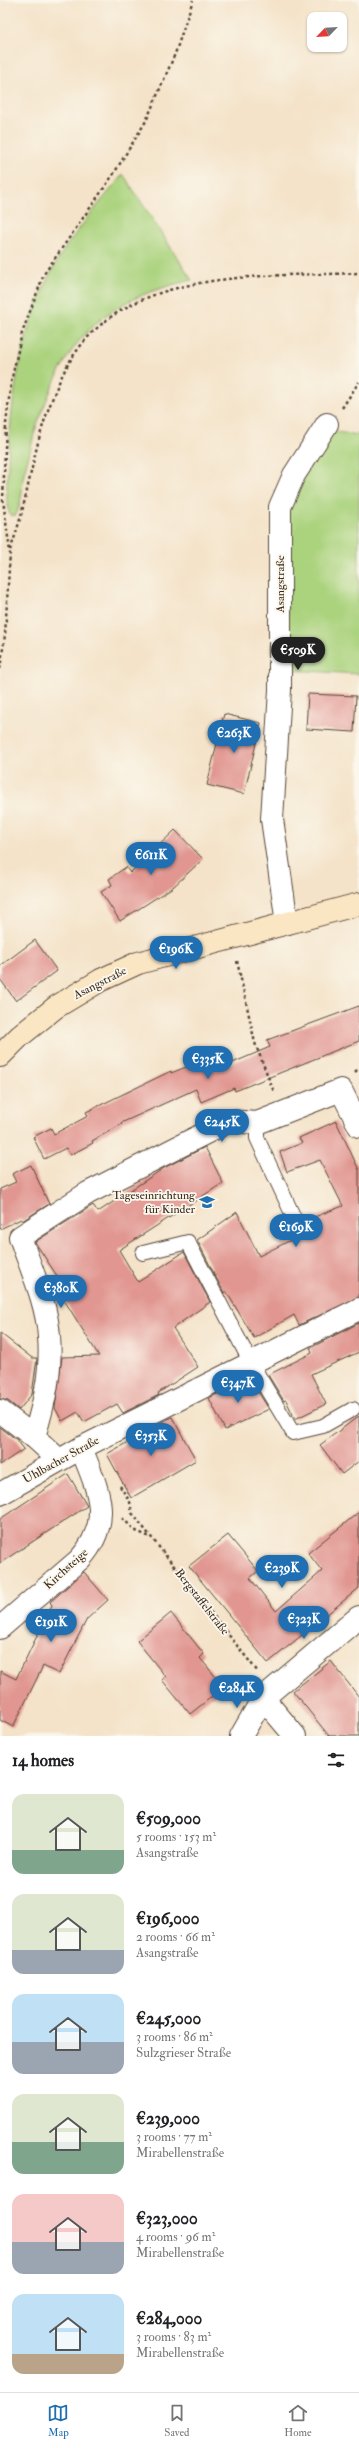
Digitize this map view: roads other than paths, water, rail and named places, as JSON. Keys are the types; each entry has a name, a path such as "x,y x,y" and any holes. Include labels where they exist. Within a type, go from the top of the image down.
{"street":[{"name":"Asangstraße","path":"287,923 272,819 280,690 280,507 297,470 327,424"},
{"name":"Asangstraße","path":"0,1056 36,1021 77,993 100,980 143,962 359,904"},
{"path":"34,1437 46,1395 49,1337 44,1305 20,1237 88,1193 228,1121 257,1123 341,1090 359,1126"},
{"name":"Uhlbacher Straße","path":"0,1494 81,1448 359,1309"},
{"path":"0,1411 34,1437 59,1460"},
{"name":"Kirchsteige","path":"0,1628 80,1559 90,1547 96,1535 101,1515 98,1488 81,1448"},
{"path":"241,1736 267,1694 359,1617"},
{"path":"267,1694 295,1736"}],"lane":[{"path":"257,1123 257,1138 296,1222"},
{"path":"143,1253 188,1242 251,1363 293,1433 323,1426 353,1409"}],"place":[{"name":"Tageseinrichtung für Kinder","path":"207,1202"}]}
